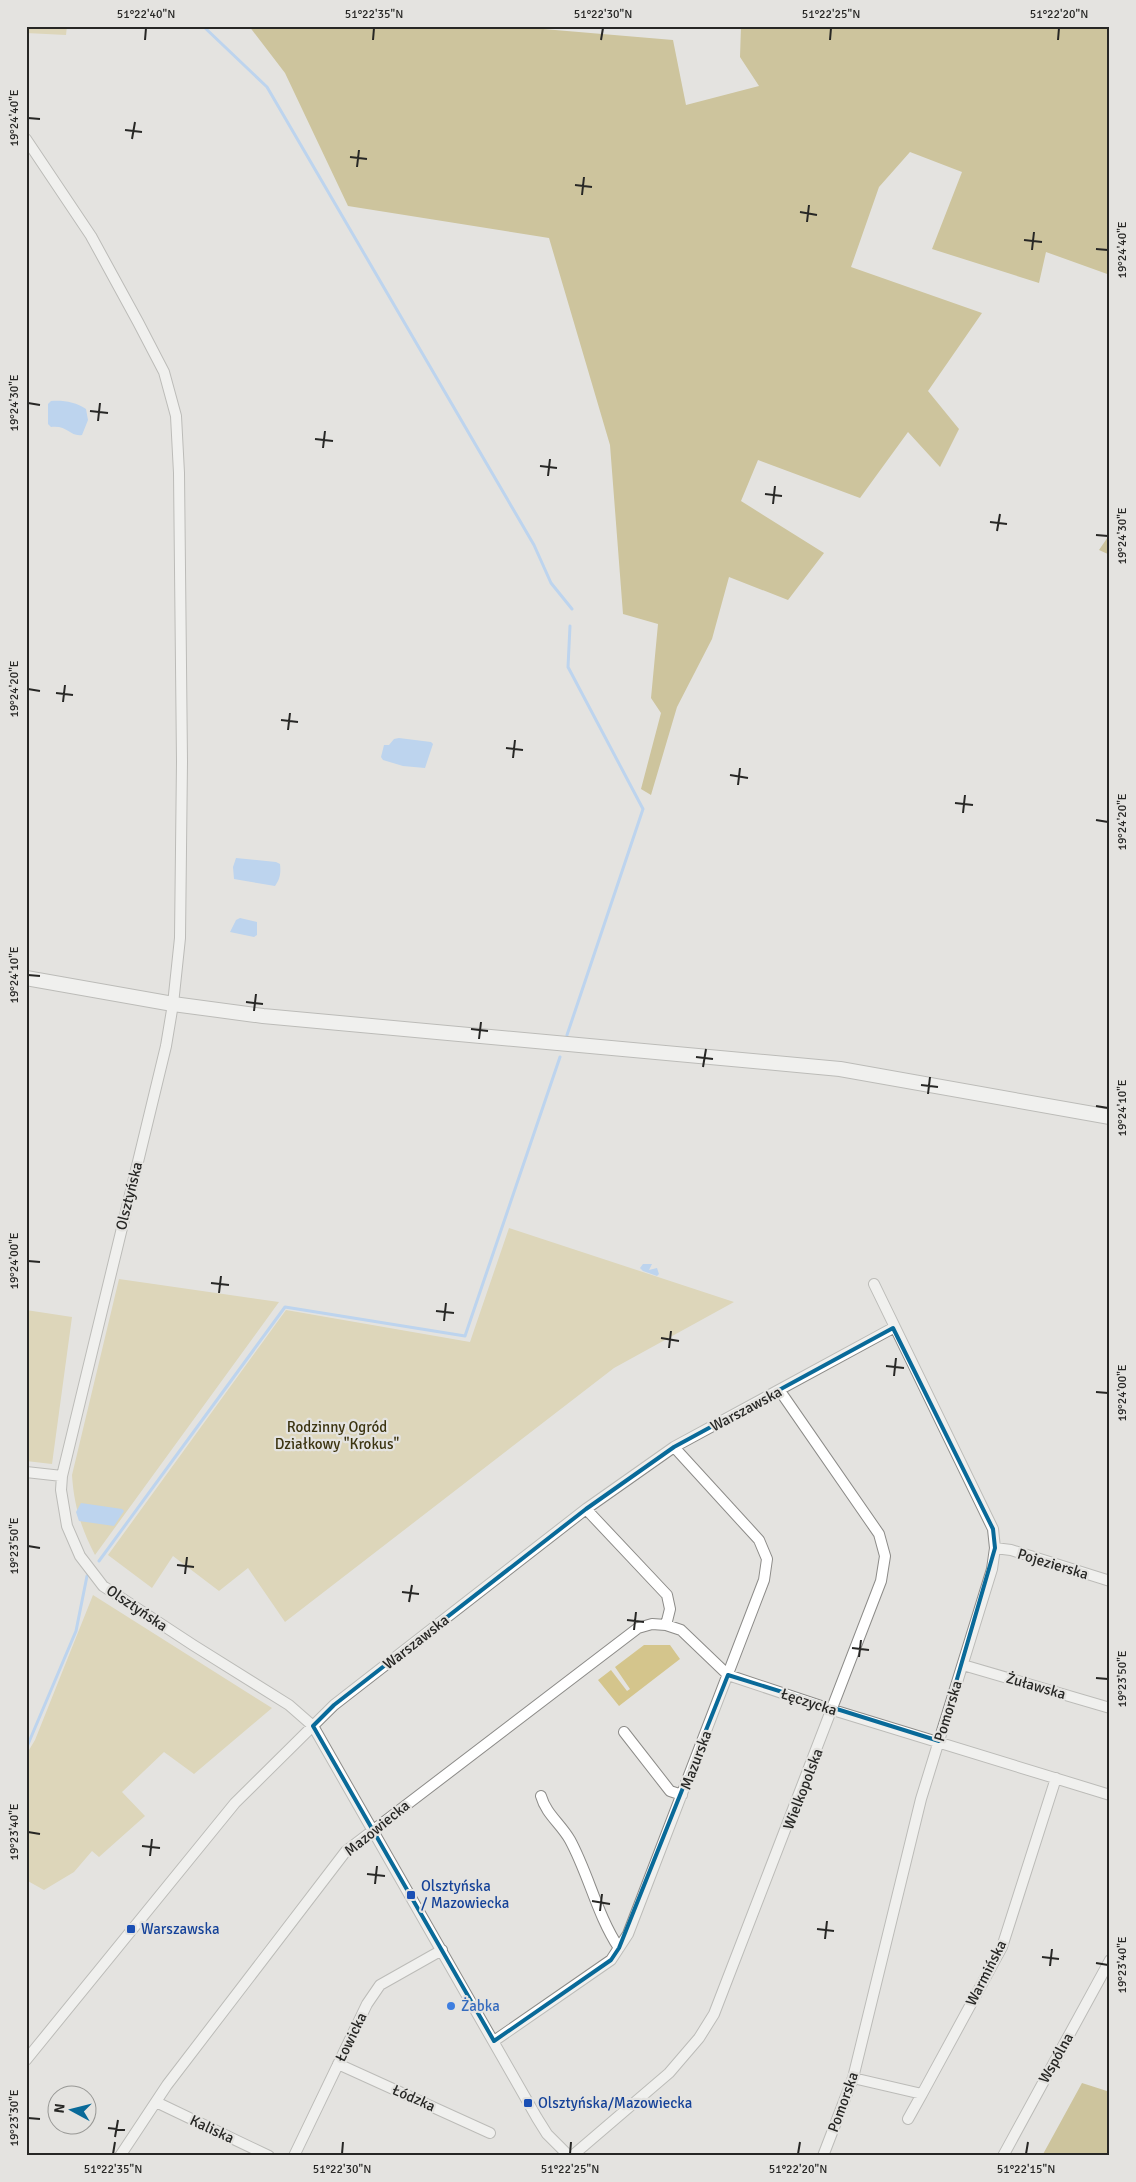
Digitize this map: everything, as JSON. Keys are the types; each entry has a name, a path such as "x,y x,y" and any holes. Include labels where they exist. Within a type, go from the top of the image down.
{"main road":[{"path":"26,978 173,1004 263,1016 840,1069 1110,1117"}],"street":[{"name":"Olsztyńska","path":"26,139 91,236 164,372 176,416 180,500 182,761 180,938 173,1004 166,1046 62,1476 61,1490 66,1526 80,1556 103,1586 193,1646 290,1705 313,1726 547,2134 570,2156"},
{"name":"Pomorska","path":"823,2156 853,2078 921,1799 992,1569 995,1548 993,1529 893,1328 874,1284"},
{"name":"Warszawska","path":"26,2060 235,1802 334,1705 586,1510 674,1447 893,1328"},
{"name":"Wielkopolska","path":"570,2156 669,2073 699,2038 714,2014 881,1582 885,1556 879,1534 780,1391"},
{"name":"Mazurska","path":"494,2040 610,1960 628,1934 764,1580 767,1559 759,1540 674,1447"},
{"path":"26,1472 62,1476"},
{"path":"586,1510 667,1595 670,1609 666,1625"},
{"name":"Pojezierska","path":"995,1548 1011,1550 1110,1582"},
{"name":"Mazowiecka","path":"120,2156 156,2102 346,1851 638,1628 652,1624 666,1625"},
{"name":"Łęczycka","path":"666,1625 681,1630 728,1675 833,1710 1110,1794"},
{"name":"Żuławska","path":"963,1665 1110,1708"},
{"path":"624,1732 670,1791 682,1795"},
{"name":"Warmińska","path":"908,2119 1002,1947 1056,1778"},
{"path":"541,1796 544,1807 570,1839 609,1934 619,1948"},
{"name":"Łowicka","path":"294,2156 367,2004 380,1985 442,1950"},
{"name":"Wspólna","path":"1003,2156 1110,1960"},
{"name":"Łódzka","path":"338,2064 490,2133"},
{"path":"853,2078 922,2094"},
{"name":"Kaliska","path":"156,2102 269,2156"}],"highlighted area":[{"path":"893,1328 993,1529 995,1548 939,1741 728,1675 619,1948 611,1960 494,2041 313,1726 334,1705 586,1509 674,1447"}],"green space":[{"path":"26,26 67,26 66,35 26,33"},
{"name":"Rodzinny Ogród Działkowy \"Krokus\"","path":"509,1228 734,1302 614,1368 285,1622 248,1568 219,1591 173,1556 152,1588 108,1555 286,1310 470,1342"},
{"path":"119,1279 279,1302 95,1555 79,1516 74,1497 72,1475"},
{"path":"26,1310 72,1317 52,1464 26,1461"},
{"path":"93,1595 272,1708 194,1774 164,1752 122,1792 145,1816 99,1857 92,1851 74,1872 44,1890 26,1880 26,1755 35,1740"},
{"path":"644,1645 670,1645 680,1659 619,1706 598,1680 611,1670 627,1691 630,1689 615,1667"}],"shaded area":[{"path":"249,26 507,26 673,40 686,105 759,86 740,57 741,26 1110,26 1110,275 1046,252 1039,283 932,249 962,172 910,152 879,187 851,267 982,313 928,391 959,429 940,467 908,432 860,498 758,460 741,501 824,553 788,600 729,577 712,639 677,707 651,795 641,789 661,713 651,698 658,624 623,614 610,445 549,238 348,206 285,73"},
{"path":"1110,534 1110,555 1099,550"},
{"path":"1082,2083 1110,2092 1110,2156 1042,2156"}],"water":[{"path":"51,401 69,402 86,409 88,420 82,435 74,434 61,428 51,427 48,424 48,404"},
{"path":"394,739 431,742 433,744 425,768 403,766 383,760 381,757 384,745 389,745"},
{"path":"236,858 280,864 280,876 275,886 234,879 233,867"},
{"path":"240,918 257,922 257,935 254,937 230,932 236,920"},
{"path":"643,1264 652,1264 649,1270 657,1268 659,1274 657,1276 643,1271 640,1268"},
{"path":"81,1503 122,1509 124,1511 114,1526 79,1521 76,1512"}],"waterway":[{"path":"203,26 267,87 534,545 551,583 572,609"},
{"path":"567,1035 643,809 568,667 570,626"},
{"path":"99,1561 285,1307 465,1336 560,1057"},
{"path":"26,1749 76,1631 87,1576"}],"place":[{"name":"Olsztyńska / Mazowiecka","path":"411,1895"},
{"name":"Warszawska","path":"131,1929"},
{"name":"Żabka","path":"451,2006"},
{"name":"Olsztyńska/Mazowiecka","path":"528,2103"}]}
